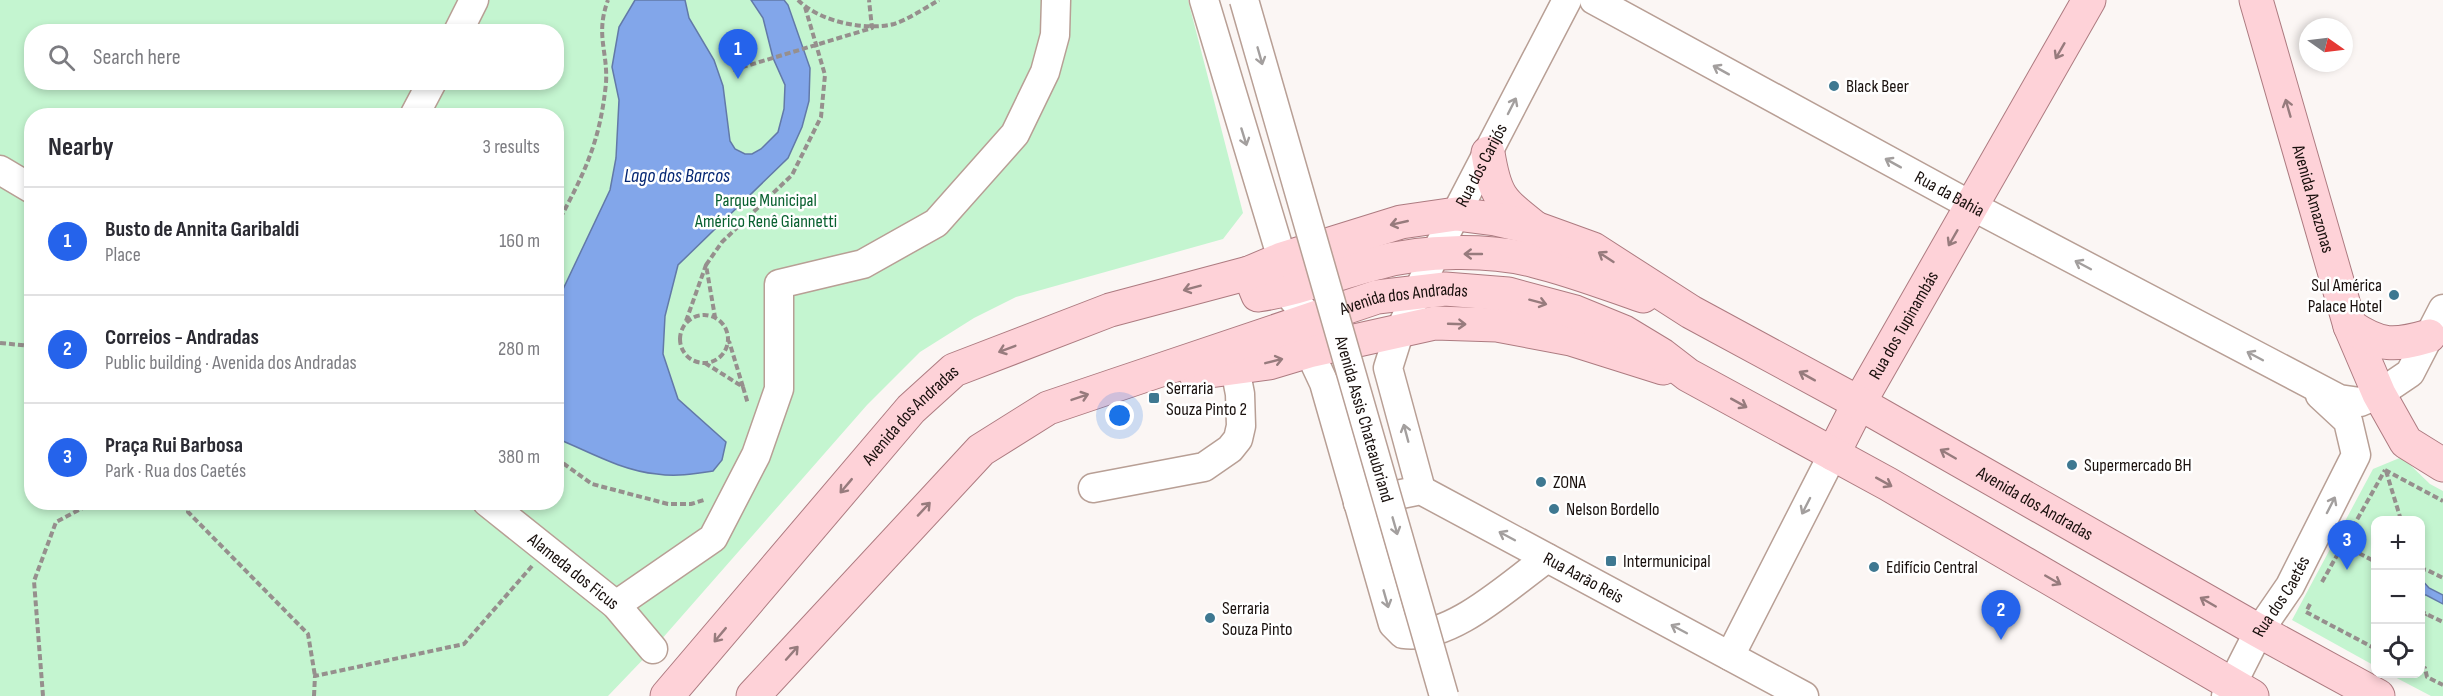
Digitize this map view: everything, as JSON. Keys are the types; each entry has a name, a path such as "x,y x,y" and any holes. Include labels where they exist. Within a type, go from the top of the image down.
{"main road":[{"name":"Rua dos Tupinambás","path":"1833,454 1859,403 2090,0"},
{"name":"Avenida Amazonas","path":"2256,0 2350,326 2379,394"},
{"path":"1488,153 1492,180 1504,203 1535,228"},
{"name":"Avenida dos Andradas","path":"1264,286 1282,259 1401,222 1456,214 1535,228 1593,249 1690,312 1859,403 2259,632 2378,696"},
{"name":"Avenida dos Andradas","path":"667,696 911,409 954,370 1110,310 1264,286 1378,262 1435,254 1488,254 1533,260 1690,312"},
{"path":"1264,286 1269,313 1300,322 1309,351"},
{"name":"Avenida dos Andradas","path":"765,691 981,450 1048,408 1377,297 1445,289 1508,294 1575,312 1624,332 1662,355 1688,375 1888,484 2237,692"},
{"path":"2350,326 2368,338 2385,343 2402,344 2436,322"},
{"name":"Avenida dos Andradas","path":"1113,386 1269,363 1309,351 1399,333 1435,323 1497,325 1571,339 1610,353 1688,375"},
{"path":"2379,394 2406,442 2443,465"}],"street":[{"path":"462,24 474,0"},
{"path":"616,605 712,538 756,455 779,389 779,284 863,264 936,223 1015,134 1045,72 1055,35 1056,0"},
{"path":"1204,0 1282,259"},
{"name":"Avenida Assis Chateaubriand","path":"1244,0 1444,696"},
{"name":"Rua dos Carijós","path":"1399,333 1435,254 1567,0"},
{"name":"Rua da Bahia","path":"1594,0 1972,206 2307,383"},
{"path":"418,108 428,90"},
{"path":"0,170 24,184"},
{"path":"2307,383 2339,399 2360,402 2379,394 2410,373 2436,322"},
{"name":"Avenida Assis Chateaubriand","path":"1399,333 1388,368 1421,490"},
{"name":"Avenida Assis Chateaubriand","path":"1309,351 1324,383 1394,624 1403,634 1416,636 1459,622 1547,558"},
{"path":"1094,488 1204,467 1230,450 1238,439 1241,426 1240,394 1234,368"},
{"name":"Rua dos Caetés","path":"2237,692 2259,632 2290,586 2356,455 2348,421 2307,383"},
{"name":"Rua dos Tupinambás","path":"1730,656 1833,454"},
{"path":"1358,503 1421,490"},
{"name":"Rua Aarão Reis","path":"1421,490 1804,696"},
{"name":"Alameda dos Ficus","path":"497,510 616,605 653,649"}],"path":[{"path":"564,212 581,181 597,140 606,79 601,33 608,0"},
{"path":"798,0 805,7 843,21 872,28"},
{"path":"869,0 872,28"},
{"path":"733,70 872,28 896,23 939,0"},
{"path":"743,387 704,363 690,358 681,346 680,337 706,265 722,242 792,175 821,117 825,75 805,7"},
{"path":"706,265 716,318 726,329 750,410"},
{"path":"686,322 700,315 716,318"},
{"path":"704,363 712,362 724,352 728,337"},
{"path":"0,344 24,346"},
{"path":"564,464 592,484 668,504 691,504 705,500 712,494"},
{"path":"2385,470 2443,501"},
{"path":"2385,470 2400,516"},
{"path":"2322,583 2385,470"},
{"path":"43,696 34,581 56,522 79,510"},
{"path":"188,510 309,634 315,676 314,696"},
{"path":"2343,545 2371,559"},
{"path":"315,676 464,644 546,550"},
{"path":"2423,570 2443,578"},
{"path":"2311,603 2306,612 2371,646"},
{"path":"2426,614 2443,622"},
{"path":"2425,668 2427,677 2443,686"}],"green space":[{"name":"Parque Municipal Américo Renê Giannetti","path":"0,0 1188,0 1243,213 1223,239 1016,297 974,318 920,352 867,405 653,649 608,696 0,696"},
{"path":"2402,457 2430,484 2443,491 2443,696 2431,696 2397,678 2425,678 2425,516 2371,516 2371,664 2292,620 2373,469"}],"water":[{"name":"Lago dos Barcos","path":"635,0 685,0 689,18 714,60 723,86 730,141 735,149 745,154 752,154 761,149 778,132 784,109 785,85 773,58 763,18 751,0 784,0 788,5 810,68 809,101 802,127 788,158 678,265 665,316 663,354 678,399 726,442 722,460 713,471 678,475 645,472 609,461 564,441 564,287 610,190 616,158 619,100 612,67 619,27"},
{"path":"2425,584 2443,595 2443,604 2426,595"}],"place":[{"name":"Busto de Annita Garibaldi","path":"738,79"},
{"name":"Black Beer","path":"1834,86"},
{"name":"Sul América Palace Hotel","path":"2394,295"},
{"name":"Serraria Souza Pinto 2","path":"1154,398"},
{"name":"Supermercado BH","path":"2072,465"},
{"name":"ZONA","path":"1541,482"},
{"name":"Nelson Bordello","path":"1554,509"},
{"name":"Intermunicipal","path":"1611,561"},
{"name":"Edifício Central","path":"1874,567"},
{"name":"Praça Rui Barbosa","path":"2347,570"},
{"name":"Serraria Souza Pinto","path":"1210,618"},
{"name":"Correios - Andradas","path":"2001,640"}]}
